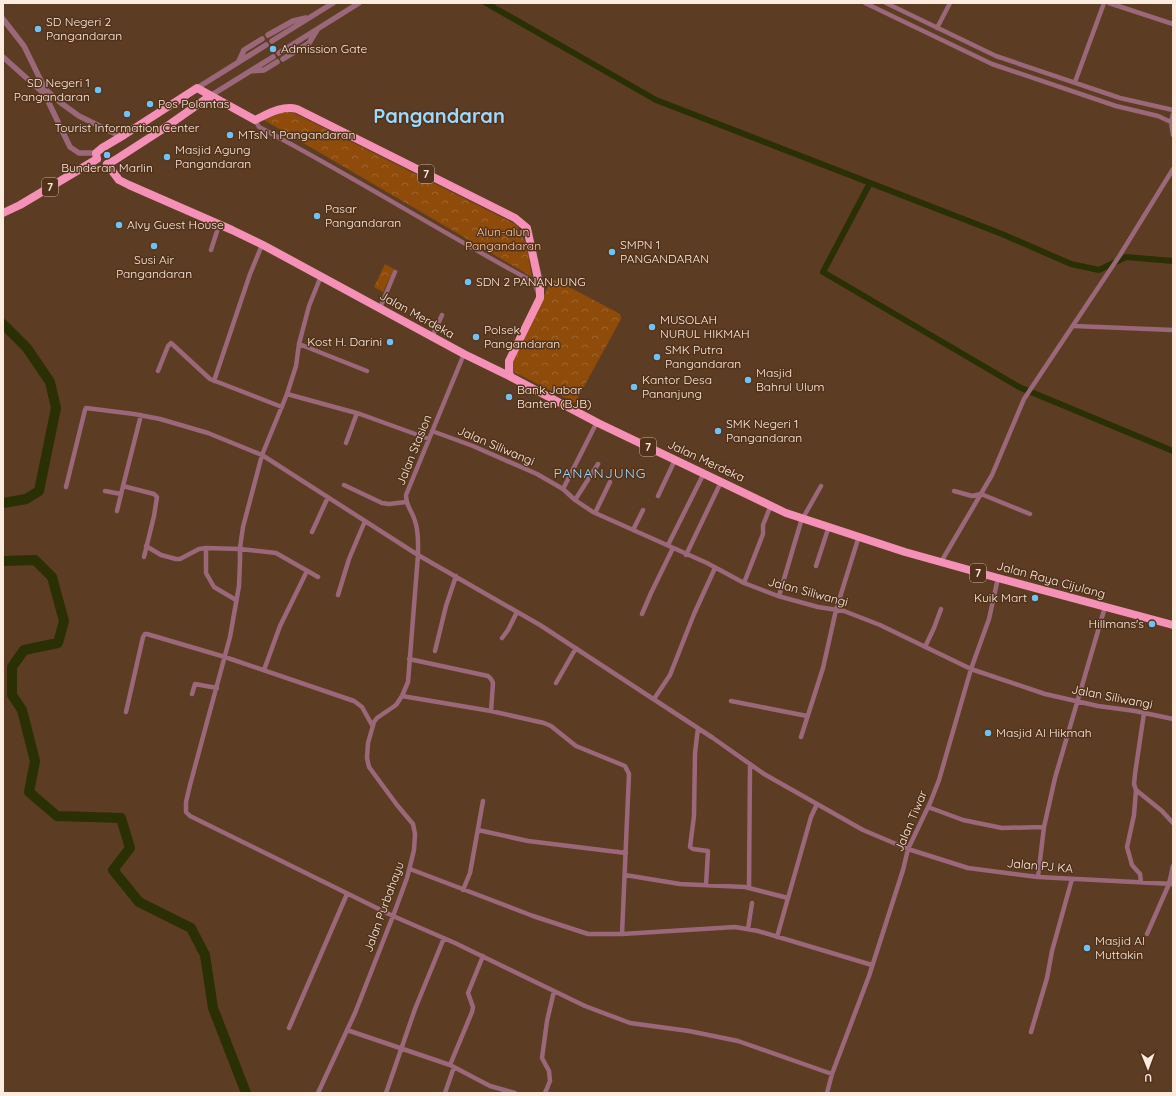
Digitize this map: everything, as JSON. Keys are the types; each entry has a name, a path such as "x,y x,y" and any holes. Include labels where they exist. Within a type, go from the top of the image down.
{"highway":[{"name":"7","path":"3,213 20,205 96,156 102,148 122,137 197,88"},
{"path":"197,88 255,120"},
{"path":"107,164 163,129 210,96"},
{"name":"7","path":"255,120 282,108 291,107 297,109 515,218 527,228 530,236 540,288 540,298"},
{"name":"7","path":"96,156 102,164 107,164"},
{"name":"Jalan Merdeka","path":"107,164 119,180 149,195 220,225 262,245 489,367 597,422 786,512"},
{"path":"511,377 508,369 509,361 540,298"},
{"path":"489,367 499,366 509,361"},
{"name":"Jalan Raya Cijulang","path":"786,512 941,562 1173,625"}],"street":[{"path":"272,41 333,3"},
{"path":"279,53 359,3"},
{"path":"865,3 992,64 1116,106 1158,116 1171,122"},
{"path":"886,3 996,56 1120,98 1173,110"},
{"path":"937,28 950,3"},
{"path":"1076,82 1104,3"},
{"path":"1109,3 1173,24"},
{"path":"897,19 902,11"},
{"path":"268,35 293,21 309,18"},
{"path":"3,19 24,46 45,88 61,103 79,116 122,137"},
{"path":"283,59 309,42 317,30"},
{"path":"239,62 244,50 262,39"},
{"path":"197,88 266,45"},
{"path":"3,57 42,91 70,146 79,153 96,156"},
{"path":"210,96 273,57"},
{"path":"250,71 264,70 277,62"},
{"path":"1173,114 1171,122 1173,134"},
{"path":"255,120 259,127 392,200 428,223 530,280 535,285 540,298"},
{"path":"941,562 992,475 1024,399 1120,255 1173,169"},
{"path":"211,250 220,225"},
{"path":"214,381 250,274 262,245"},
{"path":"380,308 395,272"},
{"path":"321,276 309,306 299,344 296,366 287,394 262,455 243,527 240,549 240,572 225,657 190,785 186,802 186,812 190,816 347,894 483,956 585,1006 630,1023 689,1031 738,1041 832,1074"},
{"path":"432,337 442,315"},
{"path":"1074,326 1173,330"},
{"path":"158,371 168,346 171,343 214,381 282,407"},
{"path":"299,344 367,371"},
{"name":"Jalan Stasion","path":"418,555 417,528 413,514 406,502 406,495 464,354"},
{"path":"287,394 357,413 429,439"},
{"name":"Jalan PJ KA","path":"66,487 85,408 141,415 208,433 262,455 418,555 576,648 714,738 764,774 863,830 908,849 968,868 1038,877 1171,884"},
{"path":"346,443 357,413"},
{"path":"117,511 141,415"},
{"path":"563,489 597,422"},
{"name":"Jalan Siliwangi","path":"432,431 473,446 537,474 563,489 575,500 595,513 668,545 744,584 818,607 844,611 880,625 971,669 1045,694 1098,706 1173,719"},
{"path":"658,496 675,460"},
{"path":"575,500 598,464"},
{"path":"668,545 704,473"},
{"path":"595,513 610,482"},
{"path":"686,554 721,482"},
{"path":"344,485 382,503 390,504 406,502"},
{"path":"123,486 154,494 157,497 144,557"},
{"path":"779,596 802,518 821,486"},
{"path":"105,491 121,494"},
{"path":"954,492 972,496 981,494 1030,514"},
{"path":"312,532 328,497"},
{"path":"744,584 763,534 763,525 771,505"},
{"path":"633,530 643,510"},
{"path":"338,595 349,559 365,520"},
{"path":"816,566 829,526"},
{"path":"801,737 826,654 836,610 859,536"},
{"path":"146,546 161,555 176,559 180,559 199,549 206,551 240,549 276,554 318,577"},
{"path":"642,614 673,548"},
{"path":"206,551 206,573 214,587 236,600"},
{"path":"126,712 143,636 145,634 225,657 357,702 362,707 372,725 377,718 396,705 408,682 418,555"},
{"path":"654,699 670,675 694,614 715,568"},
{"path":"264,670 280,626 307,571"},
{"path":"435,651 446,606 456,576"},
{"name":"Jalan Tiwar","path":"827,1093 832,1074 872,965 903,870 908,849 939,780 971,669 989,619 998,578"},
{"path":"1038,877 1044,827 1055,778 1105,607"},
{"path":"925,647 936,624 941,609"},
{"path":"502,638 517,612"},
{"path":"556,683 576,648"},
{"path":"409,659 488,676 493,683 491,711"},
{"path":"192,694 195,684 216,688"},
{"path":"402,696 491,711 548,724 576,746 625,766 628,774 622,934"},
{"path":"731,701 807,716"},
{"path":"1141,882 1140,874 1132,865 1127,847 1134,815 1136,790 1134,784 1144,713"},
{"name":"Jalan Purbahayu","path":"318,1093 347,1030 393,916 410,869 414,850 415,834 413,824 396,805 369,768 367,758 368,743 372,725"},
{"path":"698,728 695,752 694,816 690,847 693,850 708,851 706,885"},
{"path":"749,888 750,764"},
{"path":"1136,790 1162,811 1173,823"},
{"path":"463,890 470,873 483,801"},
{"path":"778,937 809,823 817,804"},
{"path":"928,807 959,819 1002,828 1044,827"},
{"path":"478,830 528,841 626,853"},
{"path":"1147,934 1171,884 1173,866"},
{"path":"410,869 533,916 582,932 596,934 622,934 727,927 748,928 872,965"},
{"path":"625,875 680,884 749,888 788,898"},
{"path":"1031,1032 1047,978 1052,951 1072,879"},
{"path":"289,1028 347,894"},
{"path":"748,928 752,903"},
{"path":"386,1093 415,1009 444,938"},
{"path":"445,1093 452,1066 472,1012 473,1007 468,993 483,956"},
{"path":"545,1093 550,1082 549,1072 542,1058 547,1020 554,991"},
{"path":"347,1030 452,1066 490,1086 515,1093"}],"green space":[{"name":"Alun-alun Pangandaran","path":"285,111 294,113 515,224 525,242 532,277 264,120"},
{"path":"385,264 394,269 383,292 374,287"},
{"path":"552,280 556,280 620,314 621,319 575,403 514,372 511,367 511,363 535,312"}],"waterway":[{"path":"486,3 656,100 1002,234 1071,264 1099,270 1126,257 1173,261"},
{"path":"870,183 823,272 1019,387 1173,451"},
{"path":"3,324 27,348 50,382 56,408 39,491 26,499 3,503"},
{"path":"3,561 35,560 52,577 64,621 58,643 24,650 12,667 12,695 22,710 35,761 29,792 57,816 121,818 130,848 113,870 139,902 191,928 205,955 213,1008 246,1093"}],"place":[{"name":"SD Negeri 2 Pangandaran","path":"38,29"},
{"name":"Admission Gate","path":"273,49"},
{"name":"SD Negeri 1 Pangandaran","path":"98,90"},
{"name":"Pos Polantas","path":"150,104"},
{"name":"Tourist Information Center","path":"127,114"},
{"name":"MTsN 1 Pangandaran","path":"230,135"},
{"name":"Bunderan Marlin","path":"107,155"},
{"name":"Masjid Agung Pangandaran","path":"167,157"},
{"name":"Pasar Pangandaran","path":"317,216"},
{"name":"Alvy Guest House","path":"119,225"},
{"name":"Susi Air Pangandaran","path":"154,246"},
{"name":"SMPN 1 PANGANDARAN","path":"612,252"},
{"name":"SDN 2 PANANJUNG","path":"468,282"},
{"name":"MUSOLAH NURUL HIKMAH","path":"652,327"},
{"name":"Polsek Pangandaran","path":"476,337"},
{"name":"Kost H. Darini","path":"390,342"},
{"name":"SMK Putra Pangandaran","path":"657,357"},
{"name":"Masjid Bahrul Ulum","path":"748,380"},
{"name":"Kantor Desa Pananjung","path":"634,387"},
{"name":"Bank Jabar Banten (BJB)","path":"509,397"},
{"name":"SMK Negeri 1 Pangandaran","path":"718,431"},
{"name":"Kuik Mart","path":"1035,598"},
{"name":"Hillmans's","path":"1152,624"},
{"name":"Masjid Al Hikmah","path":"988,733"},
{"name":"Masjid Al Muttakin","path":"1087,948"}],"district":[{"name":"Pangandaran","path":"439,116"},
{"name":"PANANJUNG","path":"600,473"}]}
